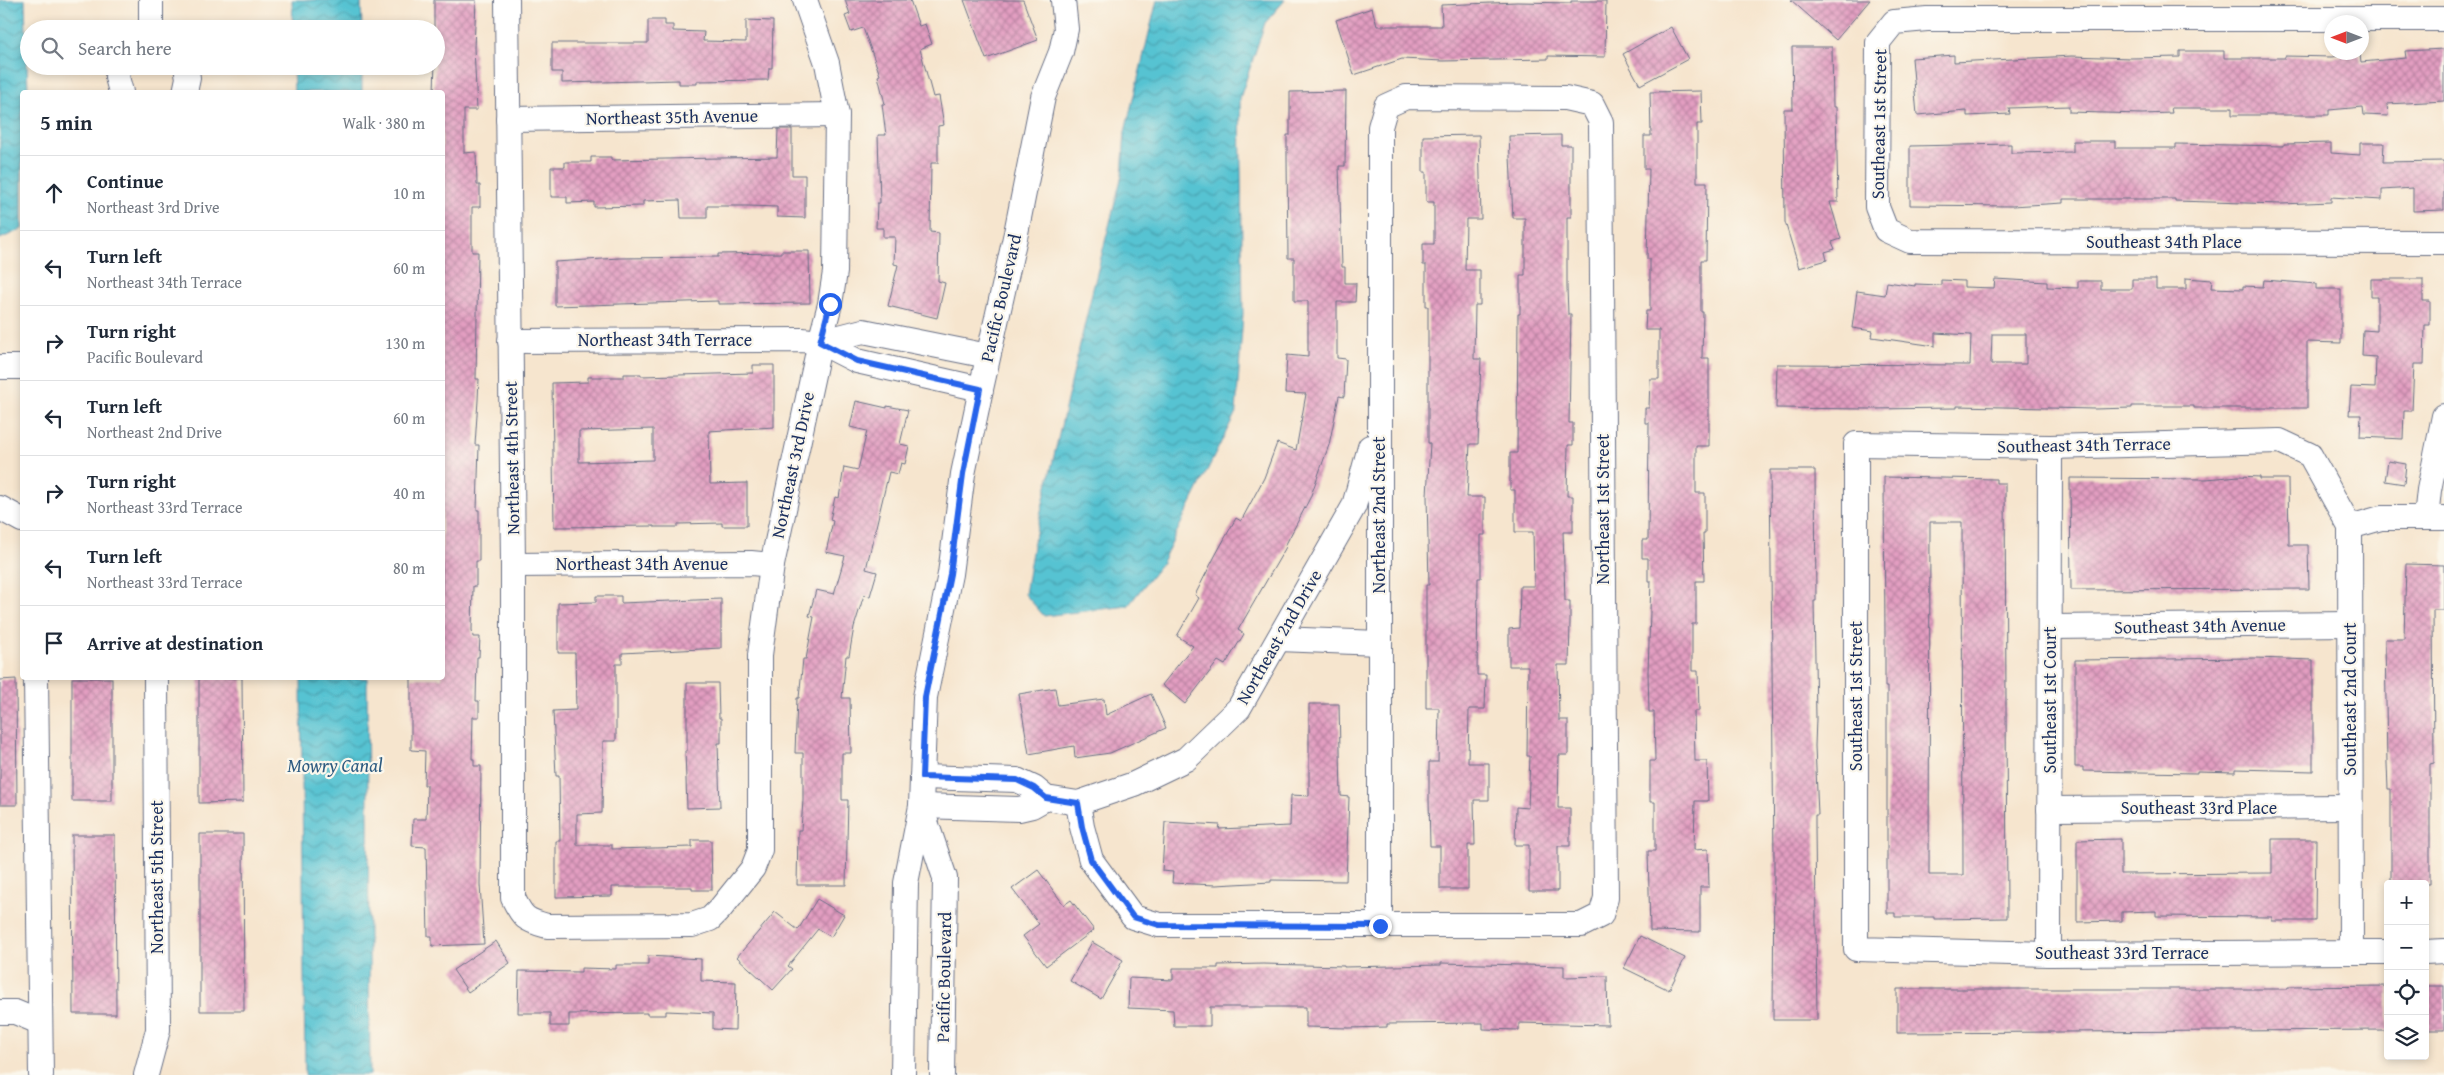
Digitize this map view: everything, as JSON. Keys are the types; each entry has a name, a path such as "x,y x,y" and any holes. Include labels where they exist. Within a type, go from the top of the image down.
{"street":[{"path":"151,0 151,20"},
{"name":"Northeast 4th Street","path":"507,0 513,565 513,898 521,914 528,921 547,926 692,925 710,919"},
{"name":"Northeast 3rd Drive","path":"710,919 754,868 760,850 760,655 772,565 820,342 830,304 835,272 837,115 827,63 805,0"},
{"name":"Pacific Boulevard","path":"903,1075 906,883 921,806 925,697 950,574 963,474 980,389 1016,233 1043,98 1061,52 1066,29 1063,0"},
{"name":"Southeast 1st Street","path":"1886,230 1877,207 1878,42 1894,22 1927,19 2444,19"},
{"path":"117,75 120,90"},
{"path":"185,90 188,75"},
{"name":"Northeast 1st Street","path":"1380,926 1581,925 1600,915 1606,898 1601,122 1592,104 1565,98 1406,97 1386,106"},
{"name":"Northeast 2nd Street","path":"1380,926 1380,127 1386,106"},
{"name":"Northeast 35th Avenue","path":"508,119 837,115"},
{"name":"Southeast 34th Place","path":"1886,230 1910,241 2444,242"},
{"name":"Northeast 34th Terrace","path":"510,341 802,340 820,342 863,331 988,356"},
{"name":"Northeast 34th Terrace","path":"820,342 857,361 980,389"},
{"path":"0,367 20,367"},
{"name":"Northeast 2nd Drive","path":"922,777 1017,780 1034,788 1046,798 1078,803 1134,784 1186,759 1239,708 1354,506 1379,416"},
{"path":"2350,527 2381,518 2435,518 2444,416"},
{"name":"Southeast 34th Terrace","path":"1856,444 2050,447 2280,441 2310,455"},
{"name":"Southeast 1st Street","path":"1856,444 1856,949"},
{"name":"Southeast 1st Court","path":"2049,954 2050,447"},
{"name":"Southeast 2nd Court","path":"2310,455 2350,527 2349,807 2351,952"},
{"path":"0,508 20,519"},
{"name":"Northeast 34th Avenue","path":"513,565 750,563 772,565"},
{"name":"Southeast 34th Avenue","path":"2050,627 2350,624"},
{"path":"1279,639 1379,643"},
{"path":"36,680 41,1075"},
{"name":"Northeast 5th Street","path":"146,1075 158,1030 156,680"},
{"path":"921,806 1019,809 1032,806 1046,798"},
{"path":"1078,803 1091,860 1133,917 1159,925 1380,926"},
{"name":"Pacific Boulevard","path":"921,806 945,878 942,1075"},
{"name":"Southeast 33rd Place","path":"2050,809 2349,807"},
{"path":"906,883 928,876 945,878"},
{"name":"Southeast 33rd Terrace","path":"1856,949 2049,954 2384,952"},
{"path":"2429,952 2444,951"},
{"path":"0,1012 14,1012 39,1022"}],"water":[{"path":"0,0 25,0 26,20 20,20 20,75 27,75 28,90 20,90 20,230 0,239"},
{"path":"292,0 361,0 362,20 293,20"},
{"path":"1157,0 1285,0 1265,23 1240,98 1243,314 1236,412 1161,564 1128,606 1044,616 1025,594 1033,546 1092,293 1122,175 1125,132"},
{"path":"293,75 362,75 362,90 294,90"},
{"name":"Mowry Canal","path":"301,680 367,680 370,1075 305,1075"}],"building":[{"path":"434,0 476,0 474,48 477,110 464,110 464,153 476,152 477,185 480,185 480,207 472,207 472,252 478,252 476,379 479,379 475,445 479,445 477,510 479,510 479,561 476,561 476,586 473,586 472,630 473,637 480,637 479,657 477,657 476,701 479,701 479,717 473,717 472,759 474,759 474,766 481,766 480,885 484,944 432,946 432,936 428,936 426,847 412,846 413,819 426,819 427,785 424,785 425,751 411,750 411,680 445,680 445,90 434,90 435,75 445,75 445,20 434,20"},
{"path":"845,0 910,0 919,26 925,24 932,44 920,49 933,97 939,96 944,125 938,126 938,163 931,163 930,232 939,233 938,281 945,283 937,318 888,306 898,265 894,264 895,237 883,237 883,228 876,228 877,203 880,203 878,135 886,135 882,104 885,104 878,76 880,75 863,28 851,32 845,16 850,14"},
{"path":"964,0 1023,0 1038,40 986,59"},
{"path":"1791,0 1870,0 1836,40"},
{"path":"1571,1 1606,1 1605,57 1548,56 1548,59 1442,61 1402,59 1354,75 1336,20 1372,8 1377,26 1442,26 1441,5 1517,2 1571,3"},
{"path":"648,20 665,20 665,25 673,25 673,31 704,32 703,41 746,42 746,20 773,21 772,68 769,68 768,80 697,81 697,84 679,84 679,80 562,83 562,72 552,72 552,43 648,43"},
{"path":"1671,27 1688,59 1640,85 1623,54"},
{"path":"1792,47 1832,47 1833,107 1836,107 1838,202 1830,202 1841,239 1832,242 1835,249 1825,252 1827,260 1799,268 1785,222 1784,109 1793,109"},
{"path":"2444,49 2444,101 2387,104 2388,116 2364,115 2363,107 2329,110 2329,115 2232,115 2232,108 2171,108 2172,113 2142,114 2069,112 2069,106 2009,108 2010,114 1967,116 1967,111 1917,115 1912,58 1954,55 1954,62 2072,56 2180,57 2180,51 2224,51 2224,58 2324,57 2324,60 2361,60 2361,62 2406,58 2405,51"},
{"path":"1346,91 1345,166 1339,166 1342,267 1345,267 1345,283 1356,283 1355,302 1337,302 1337,358 1346,359 1344,397 1339,396 1329,445 1310,498 1286,547 1238,630 1244,634 1225,665 1218,661 1185,704 1162,685 1193,646 1177,636 1199,598 1195,595 1215,556 1236,518 1241,521 1264,478 1277,443 1296,450 1306,394 1285,393 1287,355 1308,357 1308,301 1294,301 1294,258 1288,258 1287,135 1290,135 1290,92"},
{"path":"1701,91 1702,124 1697,124 1697,182 1707,182 1706,260 1701,260 1701,312 1703,312 1702,358 1709,358 1709,446 1696,446 1696,493 1705,493 1705,533 1703,533 1704,581 1696,581 1696,624 1692,624 1692,671 1698,671 1699,711 1694,711 1695,761 1707,761 1708,801 1695,801 1694,850 1708,849 1709,887 1700,887 1700,932 1650,931 1648,851 1655,851 1655,802 1650,802 1650,761 1655,761 1654,712 1649,712 1648,672 1651,581 1648,581 1648,558 1642,558 1642,540 1648,540 1649,423 1645,423 1645,408 1649,408 1650,379 1659,379 1659,330 1645,330 1646,311 1650,311 1650,259 1647,259 1649,169 1644,169 1644,136 1651,136 1650,92"},
{"path":"778,129 792,129 792,175 805,175 805,218 777,217 777,207 707,206 707,218 681,218 680,200 643,201 643,206 594,207 594,202 567,203 567,197 551,197 551,167 565,167 565,162 591,162 591,157 611,157 611,160 777,157"},
{"path":"1479,135 1481,219 1466,219 1465,270 1480,270 1480,305 1475,305 1474,359 1481,359 1478,444 1470,444 1467,497 1485,497 1485,535 1481,535 1481,578 1478,578 1477,675 1486,675 1485,709 1469,709 1468,763 1489,763 1489,800 1474,800 1475,845 1468,845 1468,889 1440,889 1440,846 1430,846 1429,799 1429,762 1438,762 1439,708 1426,708 1426,585 1429,585 1427,496 1430,443 1428,443 1428,306 1426,306 1426,265 1423,265 1423,244 1434,244 1434,202 1426,202 1426,172 1423,172 1423,136"},
{"path":"1561,135 1561,145 1571,145 1571,217 1567,217 1567,288 1568,314 1571,314 1569,423 1573,423 1573,445 1568,445 1567,496 1573,496 1573,532 1563,532 1565,601 1570,601 1570,622 1569,665 1558,665 1559,720 1568,720 1568,755 1559,755 1558,808 1570,808 1570,846 1558,846 1558,891 1529,891 1529,845 1515,845 1516,807 1528,808 1530,756 1527,756 1528,666 1509,666 1509,629 1519,628 1520,586 1534,586 1533,532 1515,532 1515,490 1510,490 1510,453 1517,453 1518,314 1520,314 1520,275 1525,275 1525,218 1513,218 1509,136"},
{"path":"2073,141 2115,141 2115,148 2176,148 2176,144 2284,146 2284,144 2331,143 2331,153 2360,155 2360,143 2384,143 2383,162 2444,161 2444,210 2413,211 2413,188 2382,190 2382,200 2331,197 2331,202 2281,204 2175,201 2175,199 2063,199 2063,203 2012,206 1910,205 1910,146 2011,144 2011,153 2073,152"},
{"path":"781,251 809,251 810,303 718,304 718,301 555,306 555,262 619,258 718,257 718,254 781,253"},
{"path":"2186,278 2212,280 2211,288 2243,289 2243,286 2263,287 2264,280 2316,284 2316,289 2341,289 2341,343 2307,342 2307,408 2132,406 2132,408 2094,409 1957,406 1957,408 1870,409 1776,408 1777,364 1970,365 1971,335 1935,333 1935,346 1872,337 1873,331 1852,328 1857,291 1885,295 1887,282 1915,286 1915,284 1941,285 1941,280 1964,281 1964,287 1994,288 1995,279 2047,282 2047,287 2078,288 2078,281 2101,281 2101,289 2132,289 2132,279 2156,279 2156,289 2186,289","holes":["1992,334 2026,334 2026,364 1991,364"]},
{"path":"2371,279 2423,279 2423,301 2430,301 2430,325 2425,325 2424,364 2414,364 2412,411 2404,411 2403,439 2360,437 2361,415 2349,415 2351,387 2375,388 2376,357 2362,356 2363,330 2377,331 2377,297 2371,297"},
{"path":"753,365 774,365 774,427 709,431 710,484 747,483 747,526 722,526 722,523 678,524 678,527 554,527 552,383 588,382 588,377 624,377 624,374 641,374 641,376 753,373","holes":["653,429 653,460 579,462 579,431"]},
{"path":"856,401 887,408 887,406 908,410 900,444 909,446 905,464 901,463 898,474 889,472 866,569 877,572 870,596 864,595 854,627 849,656 846,656 842,698 850,698 851,753 842,753 842,800 848,800 846,885 797,885 798,830 801,830 803,800 803,753 795,753 797,698 799,698 803,659 806,659 814,617 809,616 816,590 834,594 845,556 826,552 833,521 830,520 835,497 839,498 844,467 858,470 867,431 850,427"},
{"path":"2388,461 2406,464 2404,484 2385,481"},
{"path":"1770,470 1815,470 1815,746 1818,815 1815,815 1817,1020 1773,1020 1774,860"},
{"path":"2239,476 2260,477 2260,479 2288,479 2289,545 2308,545 2309,589 2071,590 2070,478 2206,479"},
{"path":"1884,477 1996,479 1996,483 2005,483 2007,918 1934,919 1934,917 1895,917 1895,913 1887,913 1887,687 1885,687","holes":["1930,522 1962,522 1963,875 1929,875"]},
{"path":"2406,564 2444,565 2444,610 2433,610 2434,763 2430,764 2430,884 2429,880 2391,880 2391,789 2388,789 2387,764 2385,639 2404,639"},
{"path":"596,596 621,596 621,603 721,599 721,648 622,653 622,664 616,664 616,741 603,741 602,813 577,814 577,845 612,845 612,849 692,847 692,840 711,840 712,890 692,890 692,887 612,887 612,896 556,897 556,841 560,841 559,776 556,776 553,711 576,710 575,653 558,653 558,603 596,602"},
{"path":"2255,658 2313,660 2313,771 2235,769 2235,772 2197,771 2197,773 2083,771 2083,767 2075,767 2075,660"},
{"path":"16,679 17,805 0,805 0,680"},
{"path":"72,680 112,680 112,801 72,801"},
{"path":"199,680 242,680 243,802 199,803"},
{"path":"687,683 718,683 719,718 721,718 721,743 718,743 720,807 687,808 685,751 687,751"},
{"path":"1055,688 1058,705 1104,699 1106,715 1151,694 1166,728 1110,753 1075,758 1074,746 1029,754 1019,694"},
{"path":"1309,704 1339,704 1341,796 1349,797 1346,881 1271,880 1271,882 1216,885 1172,883 1173,872 1162,871 1165,822 1220,825 1219,829 1290,826 1291,795 1309,796"},
{"path":"200,834 243,834 244,1011 200,1011"},
{"path":"72,835 115,835 116,1014 73,1014"},
{"path":"2121,839 2121,874 2272,873 2272,839 2316,839 2315,921 2272,921 2272,917 2156,916 2156,911 2122,912 2122,921 2077,922 2077,840"},
{"path":"1038,870 1064,905 1071,900 1094,930 1046,966 1023,936 1039,924 1012,889"},
{"path":"817,899 844,915 831,937 818,929 788,966 792,969 773,990 737,957 775,912 798,930"},
{"path":"1640,936 1685,958 1669,990 1624,968"},
{"path":"496,941 510,963 468,992 453,970"},
{"path":"1092,942 1123,960 1101,999 1070,981"},
{"path":"648,956 701,959 701,981 736,982 735,1030 713,1029 713,1013 666,1011 666,1015 647,1015 647,1013 569,1014 569,1026 550,1026 550,1013 518,1013 519,971 581,972 581,968 616,969 616,965 648,965"},
{"path":"1441,963 1564,966 1564,977 1607,976 1608,1025 1519,1023 1519,1030 1483,1029 1483,1023 1387,1024 1387,1027 1349,1028 1306,1027 1306,1007 1210,1007 1210,1026 1174,1026 1173,1010 1128,1008 1129,978 1173,980 1173,968 1218,968 1218,965 1263,964 1344,967 1441,965"},
{"path":"2384,986 2384,1030 1897,1033 1897,989 2288,989 2288,987"},
{"path":"2429,986 2444,986 2444,1030 2429,1030"}],"route":[{"path":"830,304 820,342 857,361 980,389 963,474 950,574 925,697 922,777 1017,780 1034,788 1046,798 1078,803 1091,860 1133,917 1159,925 1380,926"}]}
